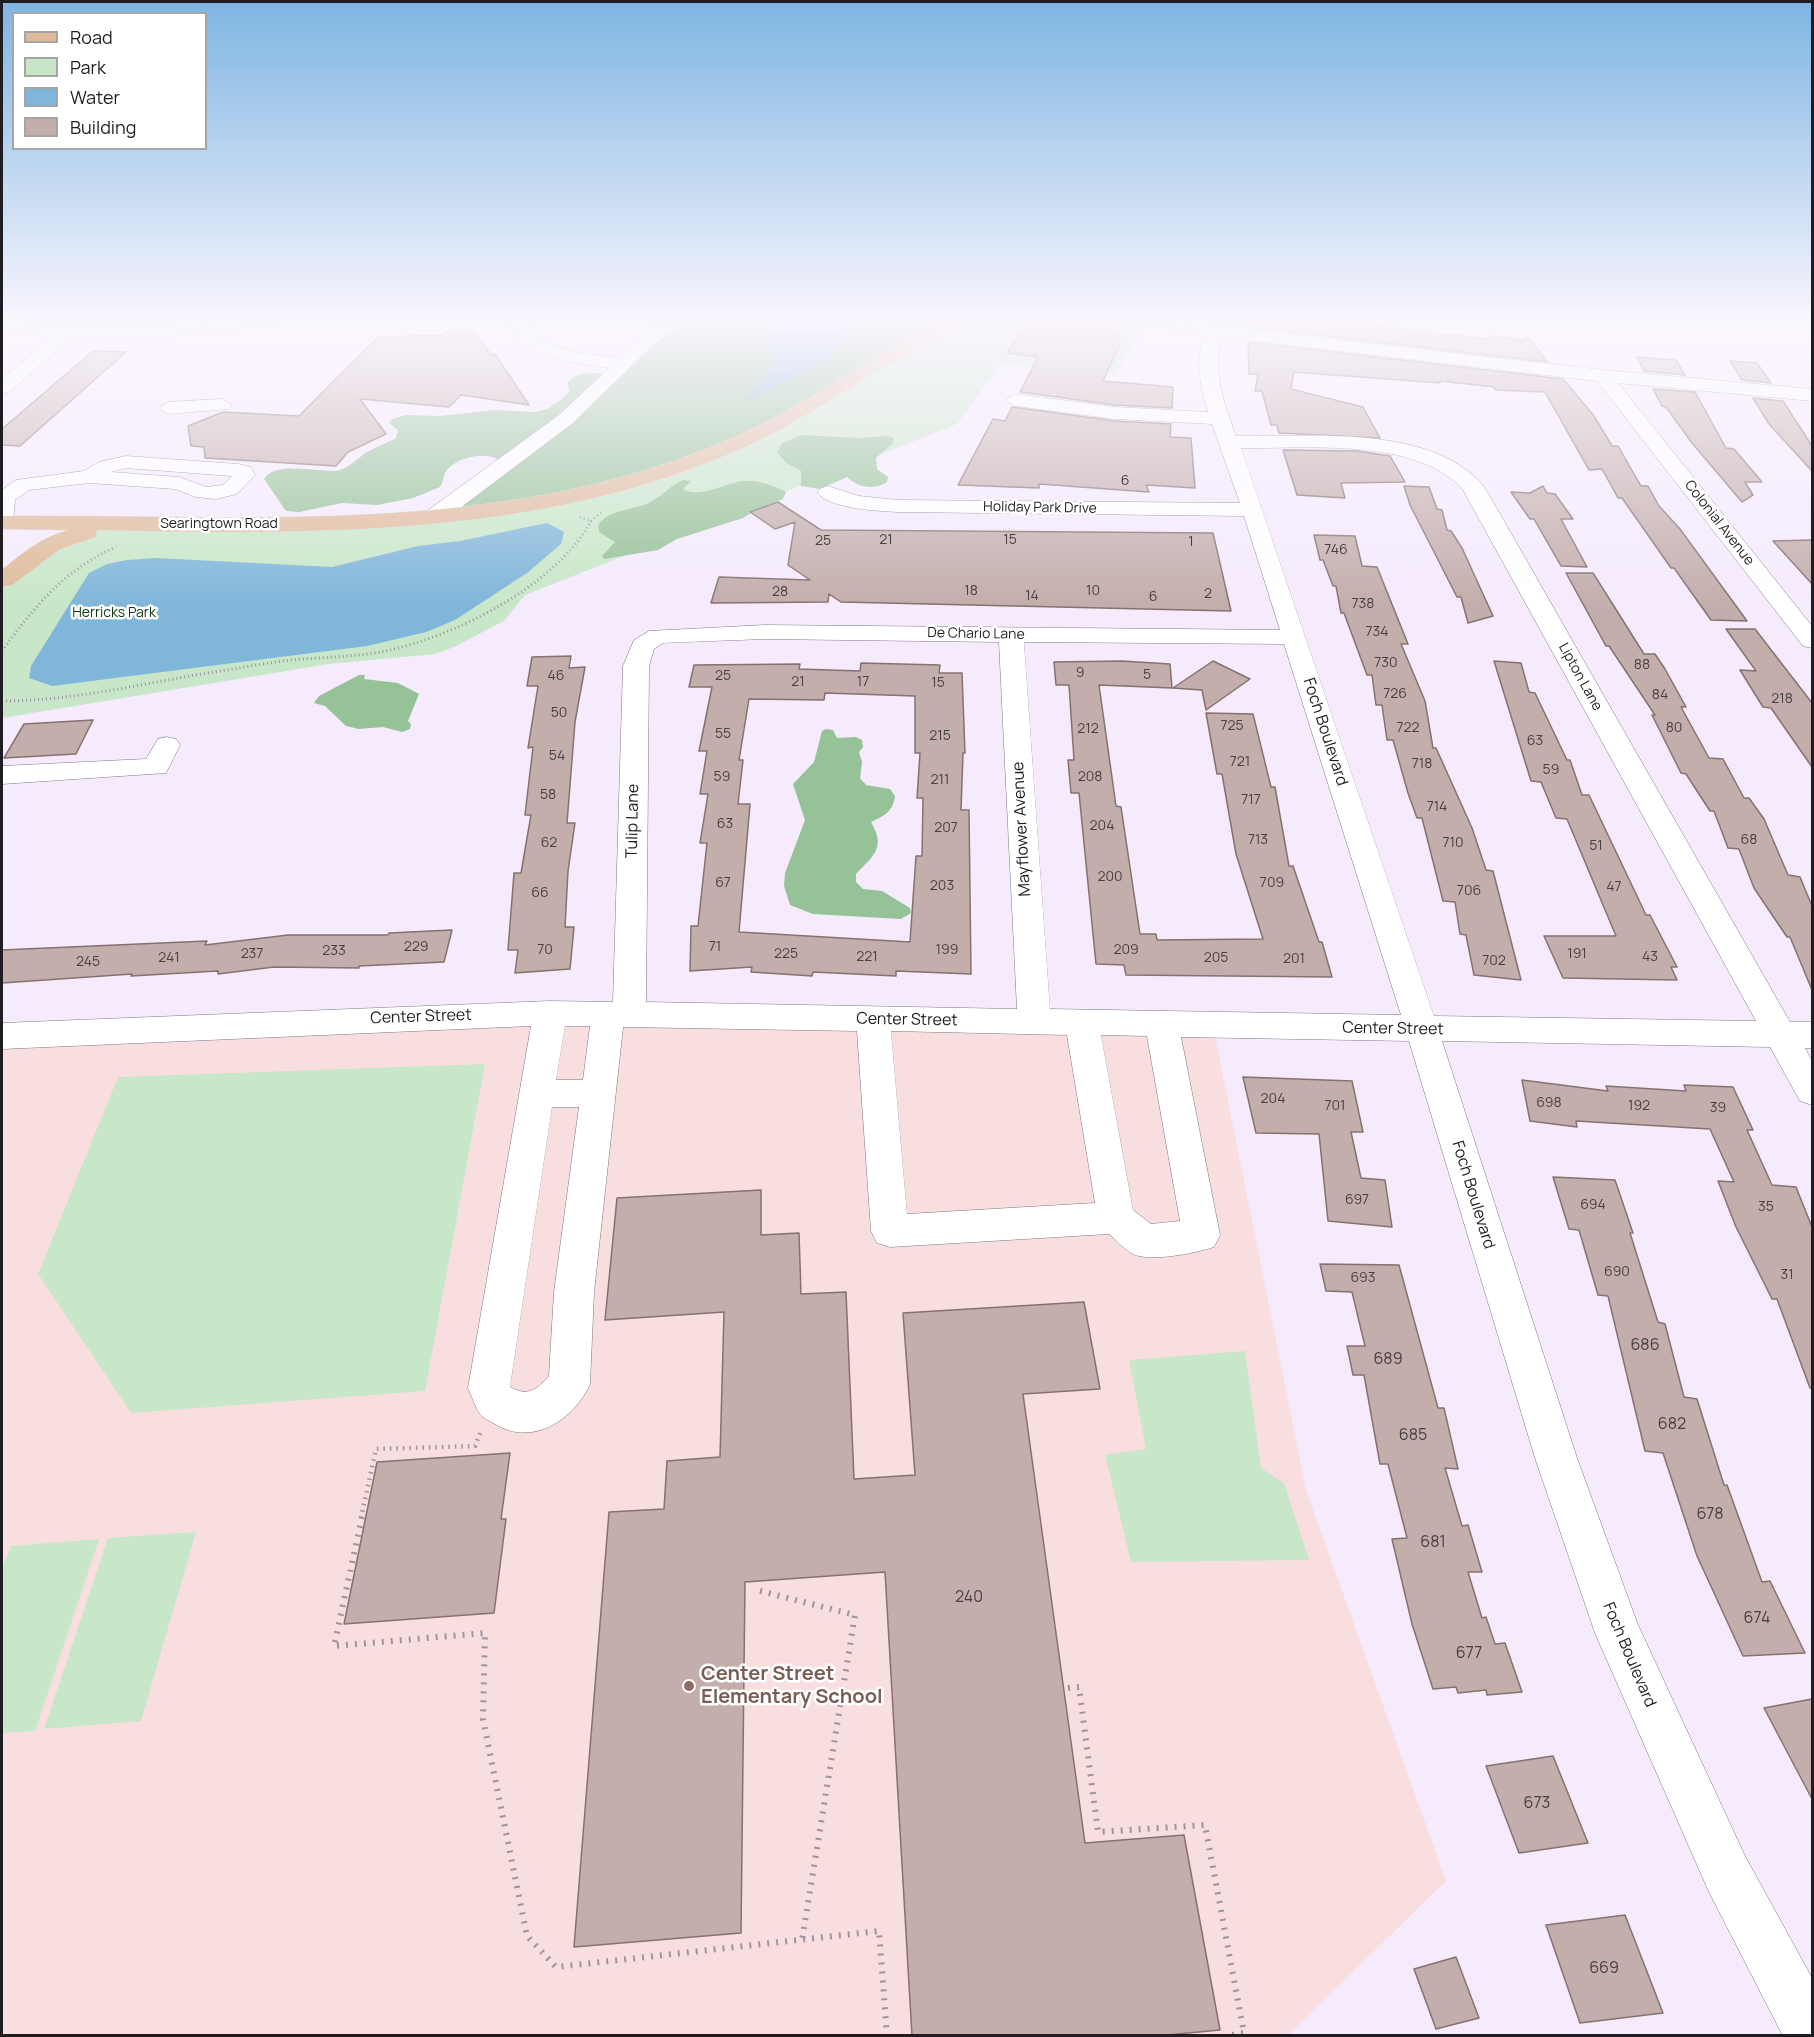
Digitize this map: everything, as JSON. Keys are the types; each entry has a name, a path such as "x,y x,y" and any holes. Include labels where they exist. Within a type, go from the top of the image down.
{"main road":[{"name":"Searingtown Road","path":"2,522 128,535 288,523 435,516 560,498 637,479 710,454 792,415"},
{"path":"2,522 22,541 3,582"},
{"path":"3,582 42,547 64,537 128,535"}],"street":[{"path":"435,516 570,415"},
{"name":"Lipton Lane","path":"1127,415 1224,431 1389,447 1437,462 1468,482 1797,1035 1812,1091"},
{"name":"Foch Boulevard","path":"1219,415 1253,510 1422,1030 1556,1458 1618,1634 1727,1874 1812,2033"},
{"name":"Colonial Avenue","path":"1633,415 1812,641"},
{"path":"2,522 5,498 23,484 97,471 126,462 238,470 244,471 245,475 230,490 203,493 180,483 97,471"},
{"path":"145,479 163,463"},
{"name":"Holiday Park Drive","path":"828,492 856,502 898,506 1253,510"},
{"name":"De Chario Lane","path":"658,636 765,632 1294,637"},
{"name":"Mayflower Avenue","path":"1011,634 1034,1023"},
{"name":"Tulip Lane","path":"495,1401 515,1413 536,1412 555,1400 568,1384 574,1292 597,1094 619,1014 636,666 643,645 658,636"},
{"path":"2,775 156,767 167,745"},
{"path":"495,1401 489,1388 550,1013"},
{"name":"Center Street","path":"2,1036 275,1022 550,1013 1797,1035"},
{"path":"873,1020 890,1230 1116,1218"},
{"path":"1082,1024 1116,1218 1144,1241 1201,1235 1162,1025"},
{"path":"536,1093 597,1094"}],"path":[{"path":"2,701 33,702 75,698 279,662 397,649 447,632 479,616 539,578 582,540 589,528 591,521 573,514"},
{"path":"2,651 39,601 63,576 128,535"},
{"path":"495,1401 475,1446 376,1449 334,1646 485,1633 483,1719 527,1936 556,1967 879,1931 887,2036"},
{"path":"760,1591 855,1615 802,1940"},
{"path":"1068,1688 1079,1687 1098,1832 1205,1826 1244,2032 1227,2036"}],"shaded area":[{"name":"Center Street Elementary School","path":"275,1022 1213,1026 1306,1490 1446,1881 1288,2035 2,2035 2,1041 4,1036"}],"green space":[{"path":"405,415 790,415 637,479 435,516 503,463 490,457 475,456 452,465 447,470 440,487 413,498 377,505 342,503 299,512 286,511 264,479 277,470 335,471 344,468 367,452 396,438 398,430 389,423 392,419"},
{"name":"Herricks Park","path":"711,415 964,415 957,424 525,595 504,621 454,647 435,654 329,664 2,718 2,585 4,580 86,532 130,524 435,516"},
{"path":"802,435 860,438 888,436 894,438 892,444 876,458 877,469 888,477 887,482 866,487 847,477 820,489 801,486 801,471 786,463 777,452 782,443"},
{"path":"683,480 691,481 683,489 698,493 749,481 777,487 786,492 783,499 757,509 743,518 677,539 658,550 604,559 602,556 615,542 599,532 598,525 603,519 616,512 656,499"},
{"path":"359,675 365,675 364,679 398,683 419,694 408,721 411,724 410,729 402,732 383,727 359,729 346,726 325,706 314,703 319,696"},
{"path":"833,730 837,738 856,737 862,740 863,747 859,752 862,762 860,778 866,785 890,789 895,796 887,813 871,822 878,838 878,845 873,856 856,874 856,882 863,889 882,891 910,908 911,913 901,919 813,914 790,905 784,886 785,873 805,820 793,784 814,762 822,731"},
{"path":"485,1064 425,1391 131,1413 38,1274 118,1077"},
{"path":"1245,1351 1261,1468 1284,1483 1309,1560 1131,1562 1105,1455 1146,1449 1129,1360"},
{"path":"196,1532 141,1721 44,1729 108,1538"},
{"path":"99,1539 35,1731 2,1733 2,1570 11,1546"}],"water":[{"path":"547,523 564,532 561,544 527,573 455,620 426,632 367,646 52,686 29,678 31,666 89,573 107,564 156,558 332,567 418,546 460,541"}],"building":[{"path":"18,415 55,415 20,446 2,445 2,429"},
{"path":"215,415 372,415 386,434 348,452 336,466 205,458 204,447 191,446 188,426"},
{"path":"1008,415 1071,415 1115,421 1171,424 1170,437 1191,438 1195,488 1146,485 1149,492 1039,484 1039,488 958,485 993,419 1005,421"},
{"path":"1268,415 1367,415 1380,438 1279,433 1277,425 1271,425"},
{"path":"1558,415 1593,415 1612,446 1618,446 1641,486 1648,486 1659,506 1680,529 1747,621 1711,620 1622,498 1618,498 1602,469 1589,470"},
{"path":"1672,415 1708,415 1726,448 1734,449 1762,482 1745,482 1753,495 1742,502 1692,443"},
{"path":"1763,415 1792,415 1812,446 1812,471"},
{"path":"1283,450 1357,451 1390,456 1405,482 1341,483 1345,498 1297,495"},
{"path":"1404,486 1429,487 1437,509 1442,510 1447,530 1451,531 1462,548 1493,616 1468,623 1461,597 1457,597 1410,505"},
{"path":"1543,486 1547,493 1555,494 1573,519 1561,519 1587,567 1561,566 1534,519 1530,519 1511,492 1530,493"},
{"path":"778,502 821,530 1213,533 1231,611 841,602 829,594 828,602 711,603 719,577 810,580 788,565 795,522 775,529 750,512"},
{"path":"1314,535 1355,536 1362,566 1377,567 1408,644 1401,644 1425,701 1433,748 1436,748 1472,828 1486,870 1493,871 1521,980 1474,975 1466,935 1460,934 1455,902 1443,901 1422,818 1417,818 1393,740 1387,740 1382,705 1376,705 1372,675 1367,675 1344,613 1341,613 1336,586 1333,586 1323,560 1320,560"},
{"path":"1812,540 1812,584 1773,541"},
{"path":"1566,573 1593,573 1644,654 1655,654 1665,669 1686,707 1681,707 1709,758 1723,759 1744,798 1749,798 1764,819 1788,875 1800,877 1812,906 1812,990 1790,937 1787,937 1754,888 1739,849 1728,848 1714,811 1710,811 1686,774 1681,773 1652,715 1655,715 1609,646 1606,646"},
{"path":"1726,629 1755,629 1812,703 1812,767 1771,708 1763,707 1740,670 1756,671"},
{"path":"571,656 569,668 585,667 575,722 567,823 575,823 568,871 565,927 574,927 570,969 515,973 518,950 508,950 514,873 521,873 531,815 525,815 533,747 528,748 538,686 527,686 532,657"},
{"path":"1122,661 1170,664 1172,688 1099,685 1116,806 1121,807 1140,934 1156,934 1157,940 1263,939 1236,854 1222,774 1217,774 1206,713 1253,714 1271,787 1275,787 1289,866 1293,866 1319,942 1322,942 1332,977 1126,975 1124,965 1096,964 1079,793 1071,793 1068,760 1074,760 1069,685 1056,685 1054,662"},
{"path":"1213,661 1250,679 1206,710 1202,690 1173,688"},
{"path":"1494,661 1521,663 1529,692 1535,693 1567,760 1570,760 1582,795 1589,795 1646,915 1650,915 1677,967 1671,967 1677,980 1563,978 1544,936 1616,936 1567,819 1556,818 1541,782 1531,781"},
{"path":"861,663 940,665 939,673 962,673 965,753 963,753 961,810 969,810 971,974 896,971 896,976 813,972 812,976 751,972 752,967 690,971 691,926 698,926 707,843 700,843 708,794 700,794 707,751 699,751 712,687 689,687 694,665 800,664 799,669 860,671","holes":["825,693 915,696 915,753 920,753 917,798 923,798 922,856 916,856 910,942 739,932 750,804 738,804 743,760 739,760 749,699 824,700"]},
{"path":"93,720 76,754 4,758 24,724"},
{"path":"452,930 444,962 359,966 359,968 274,967 218,974 218,971 131,976 132,974 2,983 2,950 207,941 205,945 288,935 388,935 389,933"},
{"path":"1243,1077 1352,1081 1363,1132 1351,1132 1361,1178 1385,1180 1392,1227 1328,1221 1319,1134 1256,1133"},
{"path":"1522,1080 1608,1091 1606,1086 1686,1091 1684,1085 1733,1087 1753,1130 1747,1130 1772,1185 1796,1187 1812,1227 1812,1388 1810,1388 1777,1299 1772,1299 1736,1227 1718,1181 1734,1182 1710,1129 1576,1121 1577,1127 1530,1121"},
{"path":"1553,1177 1615,1180 1633,1233 1630,1233 1658,1322 1665,1324 1684,1397 1697,1399 1724,1485 1727,1485 1762,1582 1770,1581 1805,1653 1743,1656 1697,1556 1663,1453 1645,1451 1608,1296 1598,1295 1579,1230 1569,1229"},
{"path":"761,1190 761,1235 799,1233 801,1294 846,1292 854,1479 915,1475 903,1313 1084,1302 1100,1389 1023,1394 1085,1843 1184,1835 1220,2030 1157,2036 912,2036 885,1572 745,1582 741,1933 574,1947 609,1512 664,1509 667,1461 720,1457 724,1312 605,1320 617,1198"},
{"path":"1320,1264 1399,1265 1438,1408 1444,1408 1458,1469 1445,1468 1462,1526 1468,1525 1482,1572 1468,1572 1482,1618 1486,1617 1495,1644 1505,1643 1522,1692 1487,1695 1486,1690 1458,1693 1456,1687 1433,1689 1412,1624 1392,1539 1407,1538 1388,1464 1380,1464 1364,1375 1353,1375 1347,1346 1365,1346 1352,1292 1326,1291"},
{"path":"510,1453 501,1519 506,1519 494,1613 344,1624 377,1462"},
{"path":"1812,1699 1812,1799 1764,1708"},
{"path":"1553,1756 1588,1843 1519,1853 1486,1766"},
{"path":"1625,1915 1663,2013 1580,2023 1546,1925"},
{"path":"1456,1957 1479,2018 1436,2029 1414,1969"}],"place":[{"name":"Center Street Elementary School","path":"689,1686"}]}
